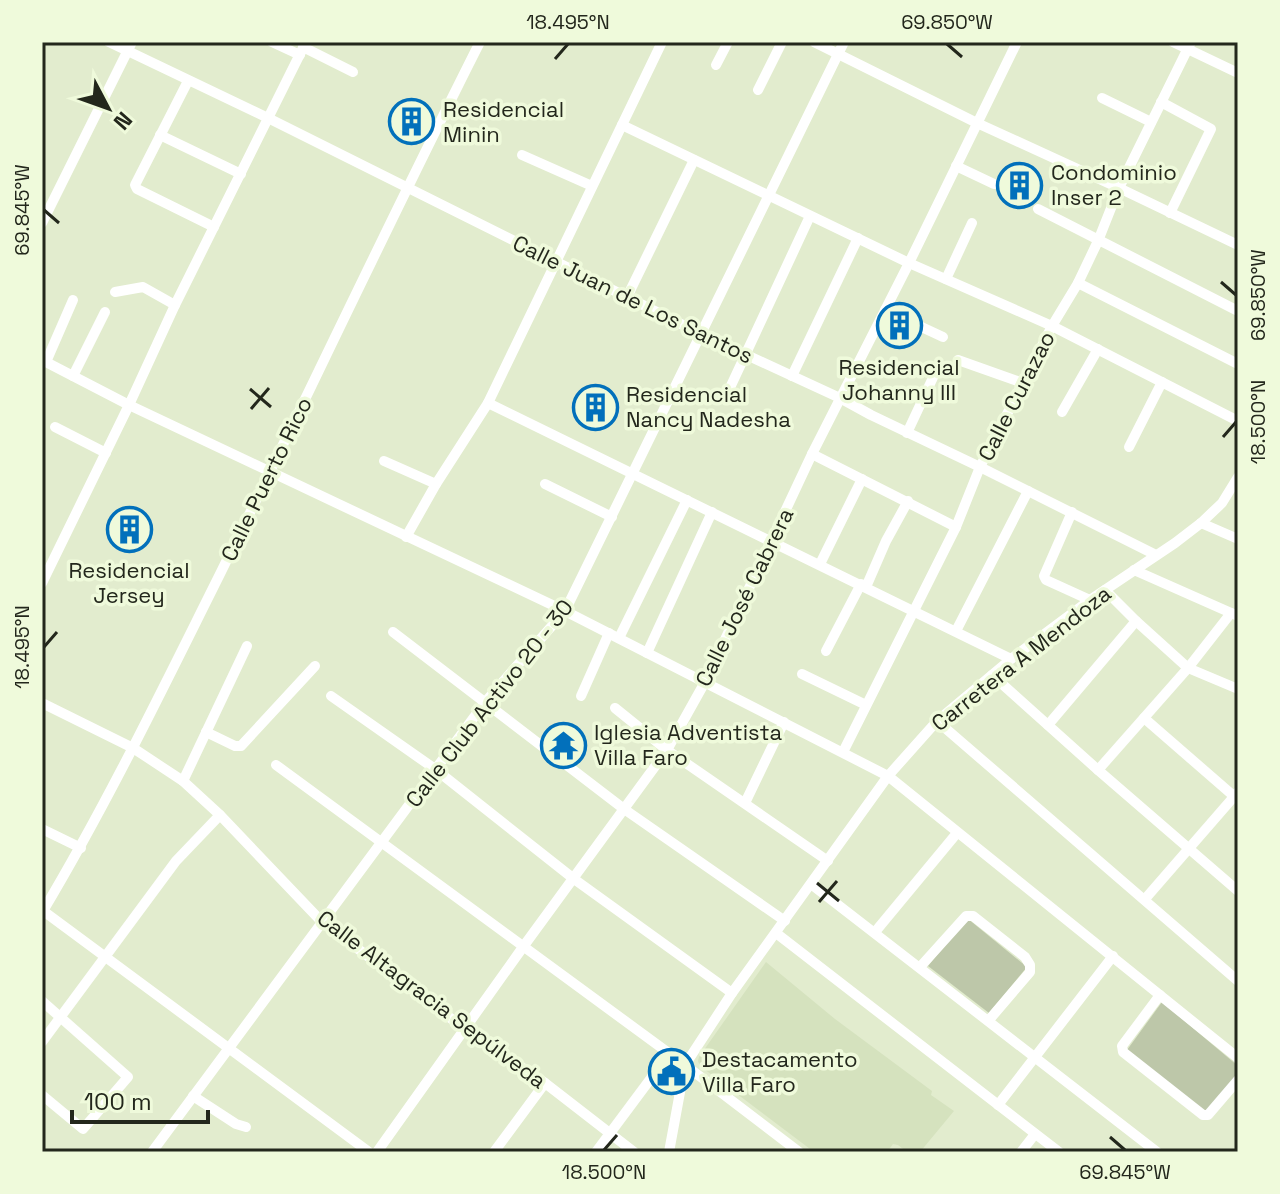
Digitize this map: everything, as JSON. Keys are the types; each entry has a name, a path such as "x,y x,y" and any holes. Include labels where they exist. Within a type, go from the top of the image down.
{"street":[{"name":"Calle Juan de Los Santos","path":"109,42 130,46 188,81 1156,555"},
{"path":"272,42 303,48 353,72"},
{"name":"Calle Puerto Rico","path":"43,911 81,848 133,748 480,42"},
{"path":"406,537 488,403 662,42"},
{"path":"716,65 728,42"},
{"path":"758,90 782,42"},
{"path":"814,42 977,123 1238,245"},
{"name":"Calle Club Activo 20 - 30","path":"152,1152 486,701 565,611 844,42"},
{"name":"Calle José Cabrera","path":"377,1152 667,750 705,682 812,454 1017,42"},
{"path":"1173,42 1189,46 1238,73"},
{"path":"42,223 130,46"},
{"name":"Calle Curazao","path":"843,752 956,527 980,467 1052,326 1078,283 1119,188 1189,46"},
{"path":"42,583 303,48"},
{"path":"188,81 135,185 214,227"},
{"path":"1102,98 1151,122"},
{"path":"1161,102 1211,129 1170,213"},
{"path":"622,125 909,263 1052,326 1238,421"},
{"path":"160,135 241,174"},
{"path":"522,155 592,186"},
{"path":"627,297 694,160"},
{"path":"956,166 994,184"},
{"path":"1038,209 1238,311"},
{"path":"728,392 810,216"},
{"path":"946,279 972,223"},
{"path":"792,376 858,238"},
{"path":"1078,283 1238,364"},
{"path":"115,292 143,287 175,305"},
{"path":"73,300 44,361 129,405 565,611 888,776 1238,1058"},
{"path":"885,310 943,337"},
{"path":"73,376 105,312"},
{"path":"1062,412 1098,349"},
{"path":"958,360 1023,383"},
{"path":"907,433 937,369"},
{"path":"1129,447 1162,382"},
{"path":"488,403 1011,659"},
{"path":"55,427 106,453"},
{"path":"812,454 956,527"},
{"path":"384,461 436,484"},
{"name":"Carretera A Mendoza","path":"669,1152 685,1065 732,993 888,776 937,721 1011,659 1201,523 1222,503 1238,477"},
{"path":"820,564 862,479"},
{"path":"545,484 612,517"},
{"path":"956,631 1028,491"},
{"path":"581,696 687,500"},
{"path":"826,651 908,501"},
{"path":"647,653 712,512"},
{"path":"1072,512 1044,576 1046,580 1090,600"},
{"path":"1201,523 1238,539"},
{"path":"1098,770 1234,615 1134,570"},
{"path":"1105,590 1188,668 1238,689"},
{"path":"1048,725 1136,621"},
{"path":"393,632 624,809 785,921"},
{"path":"183,781 247,646"},
{"path":"206,732 241,746 315,666"},
{"path":"802,674 866,705"},
{"path":"992,675 1238,891"},
{"path":"331,696 435,769 574,879 732,993"},
{"name":"Calle Altagracia Sepúlveda","path":"42,703 133,748 183,781 220,815 322,922 465,1029 545,1083 634,1152"},
{"path":"615,708 667,750 828,861"},
{"path":"1144,718 1237,795 1145,899"},
{"path":"937,721 1238,981"},
{"path":"745,803 784,722"},
{"path":"276,765 799,1152"},
{"path":"42,1042 176,861 220,815"},
{"path":"42,829 81,848"},
{"path":"875,932 957,833"},
{"path":"811,884 1157,1152"},
{"path":"43,911 369,1152"},
{"path":"920,967 958,922 966,916 973,916 1025,957 1030,965 1030,972 989,1020"},
{"path":"776,933 1059,1152"},
{"path":"998,1105 1113,956"},
{"path":"1160,995 1122,1046 1123,1052 1203,1115 1208,1115 1238,1080"},
{"path":"42,1001 128,1077 83,1129 42,1095"},
{"path":"596,1152 669,1054"},
{"path":"494,1152 545,1083"},
{"path":"193,1096 236,1124 246,1127"},
{"path":"1021,1152 1035,1134"}],"shaded area":[{"path":"967,918 1027,967 989,1013 928,966"},
{"path":"766,962 954,1111 920,1152 907,1152 893,1144 887,1152 814,1152 700,1066 699,1057"},
{"path":"1162,1002 1238,1066 1238,1077 1205,1113 1127,1050"}],"place":[{"name":"Residencial Minin","path":"412,122"},
{"name":"Condominio Inser 2","path":"1020,185"},
{"name":"Residencial Johanny III","path":"899,326"},
{"name":"Residencial Nancy Nadesha","path":"595,407"},
{"name":"Residencial Jersey","path":"129,529"},
{"name":"Iglesia Adventista Villa Faro","path":"563,745"},
{"name":"Destacamento Villa Faro","path":"671,1072"}]}
